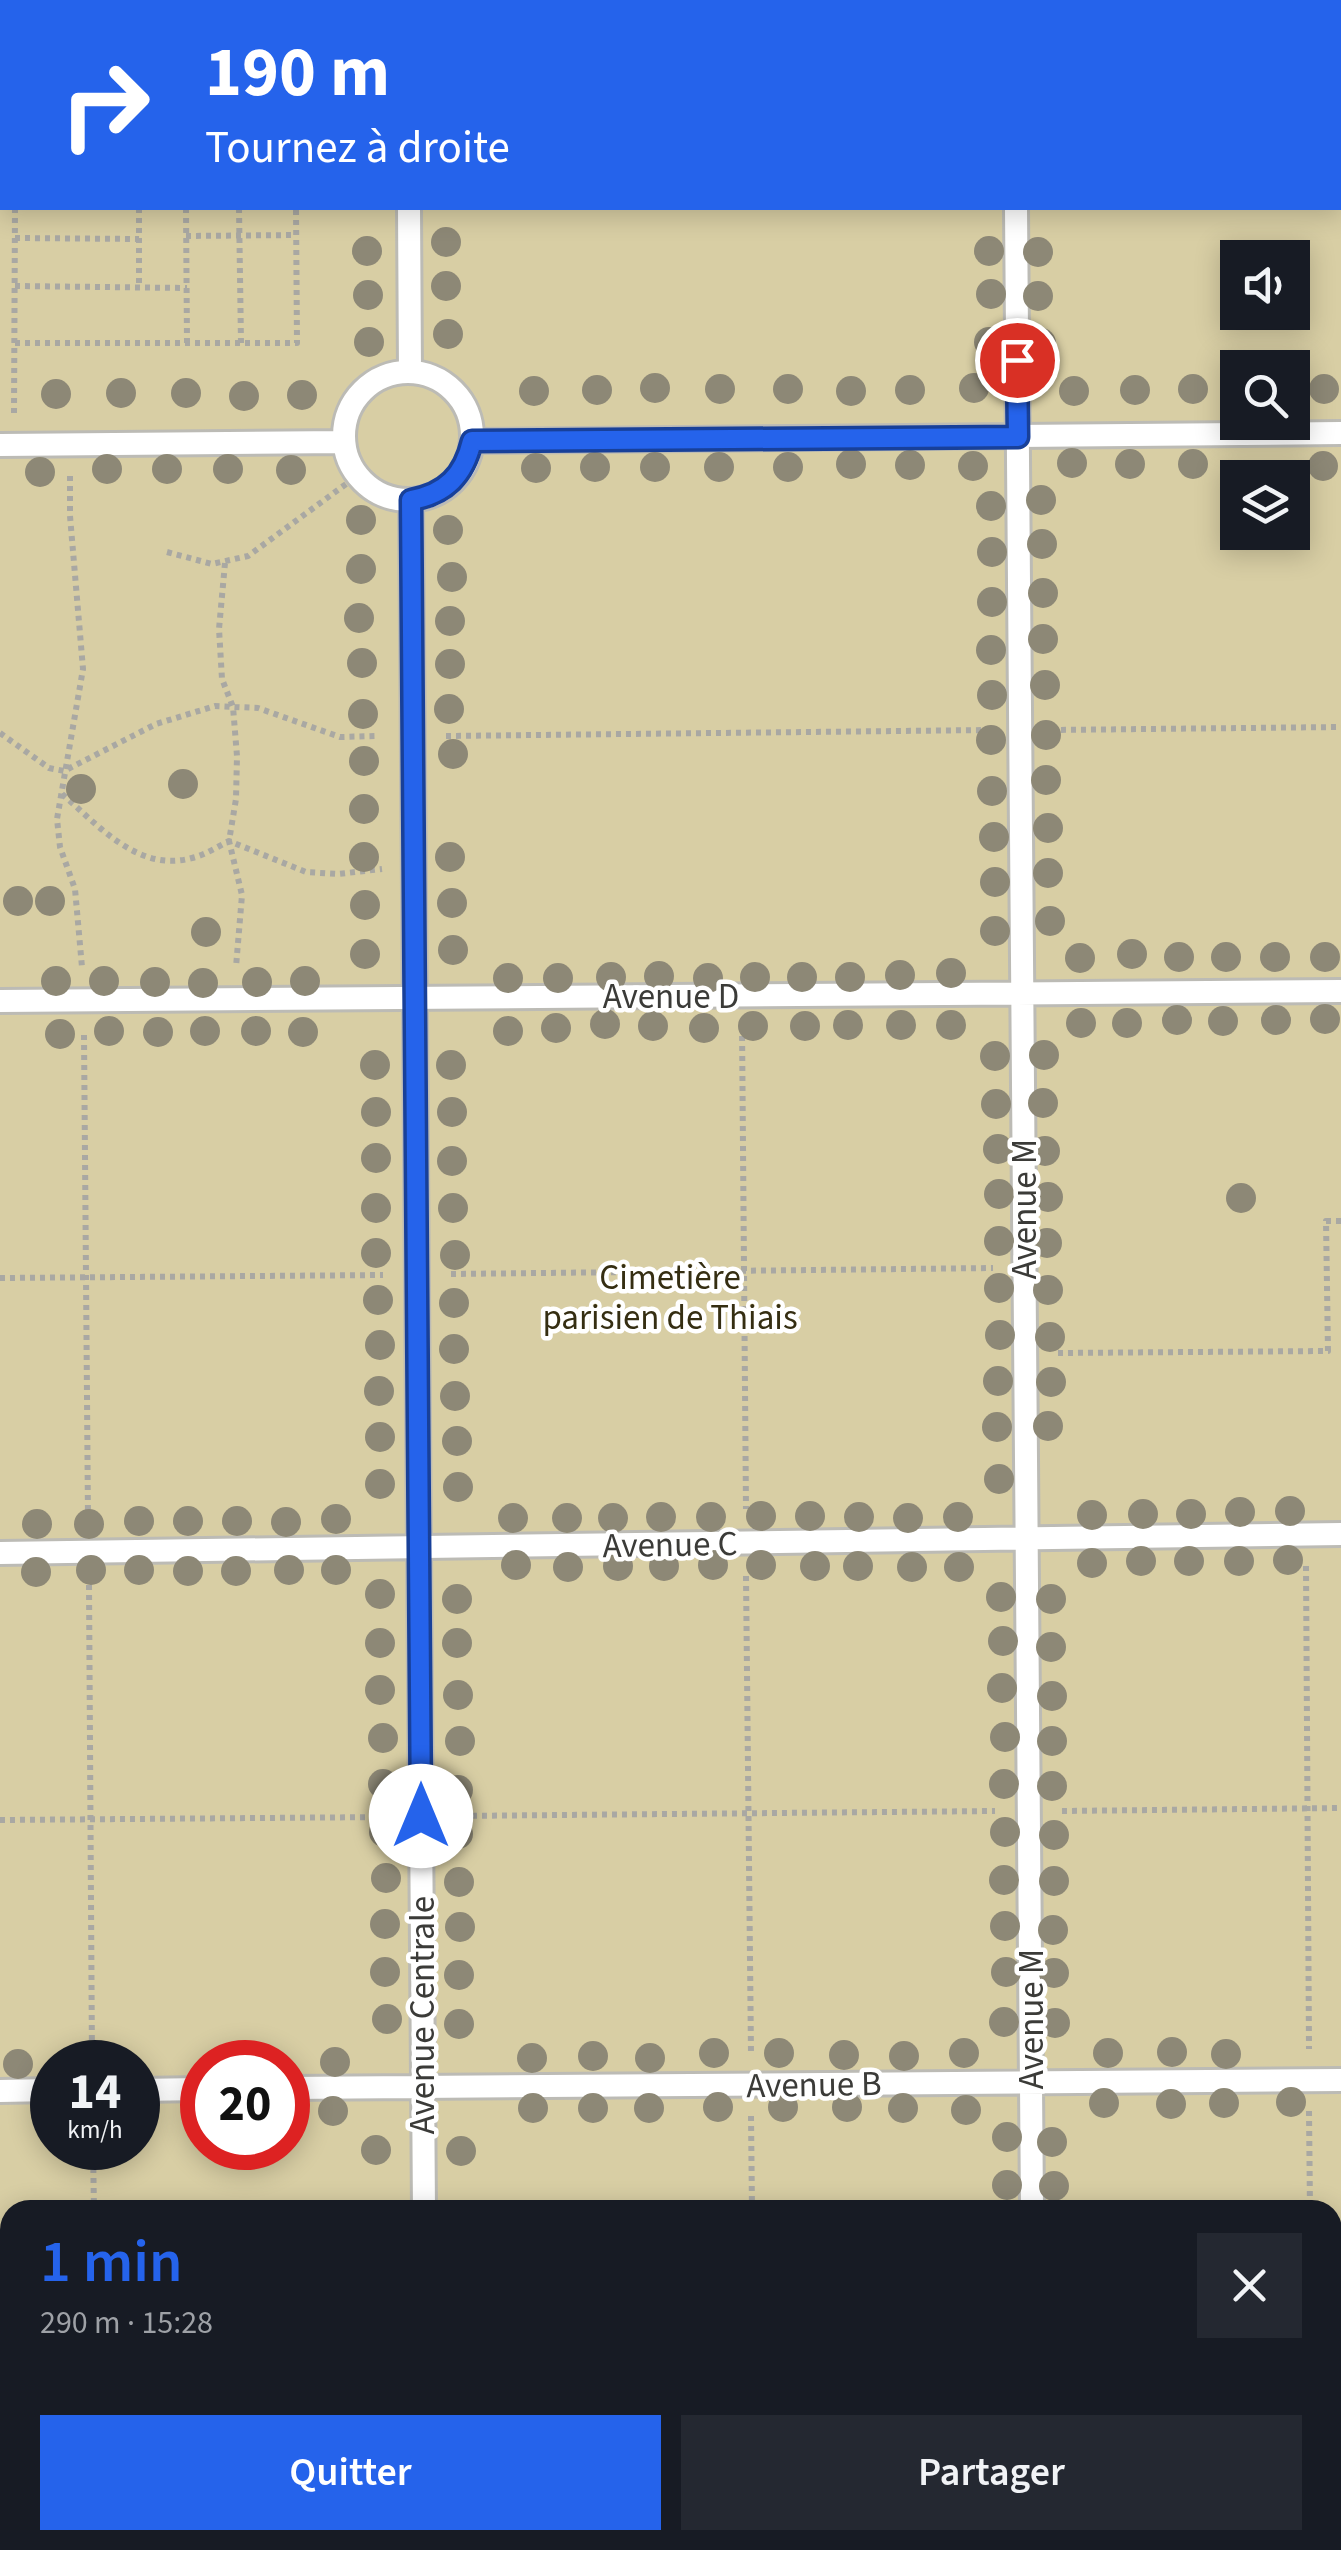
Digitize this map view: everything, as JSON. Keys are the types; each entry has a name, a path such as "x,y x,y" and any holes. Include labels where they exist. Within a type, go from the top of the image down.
{"lane":[{"path":"408,210 410,372"},
{"name":"Avenue M","path":"1016,210 1032,2200"},
{"path":"410,372 430,376 448,386 462,402 470,421 472,441 468,459 446,489 411,500 373,491 348,460 344,442 346,420 354,400 369,384 388,375 410,372"},
{"path":"472,441 1341,432"},
{"path":"7,444 344,442"},
{"name":"Avenue Centrale","path":"411,500 424,2200"},
{"name":"Avenue D","path":"0,1001 1341,991"},
{"name":"Avenue C","path":"0,1553 1341,1534"},
{"name":"Avenue B","path":"310,2088 1341,2080"},
{"path":"0,2090 30,2090"}],"path":[{"path":"7,444 14,344 15,210"},
{"path":"138,210 139,288"},
{"path":"186,210 187,343"},
{"path":"239,210 241,343"},
{"path":"14,344 297,342 296,210"},
{"path":"186,236 296,235"},
{"path":"15,238 139,239"},
{"path":"15,286 187,288"},
{"path":"70,444 70,516 83,669 58,819 60,847 75,889 84,1000"},
{"path":"167,552 187,560 225,563 248,556 357,475"},
{"path":"225,563 219,629 222,679 232,707 237,756 229,842 242,895 234,998"},
{"path":"0,733 49,768 64,771 156,724 215,706 258,708 340,737 1341,727"},
{"path":"61,793 126,849 164,860 192,858 229,842 306,872 338,874 414,866"},
{"path":"742,996 752,2200"},
{"path":"1025,1353 1328,1351 1326,1222 1341,1221"},
{"path":"0,1278 1024,1268"},
{"path":"1306,1534 1310,2200"},
{"path":"0,1820 1341,1808"},
{"path":"93,2170 94,2200"}],"green space":[{"name":"Cimetière parisien de Thiais","path":"0,210 1341,210 1341,2200 0,2200"}],"route":[{"path":"421,1816 411,500 446,489 468,459 472,441 1018,437 1017,360"}]}
